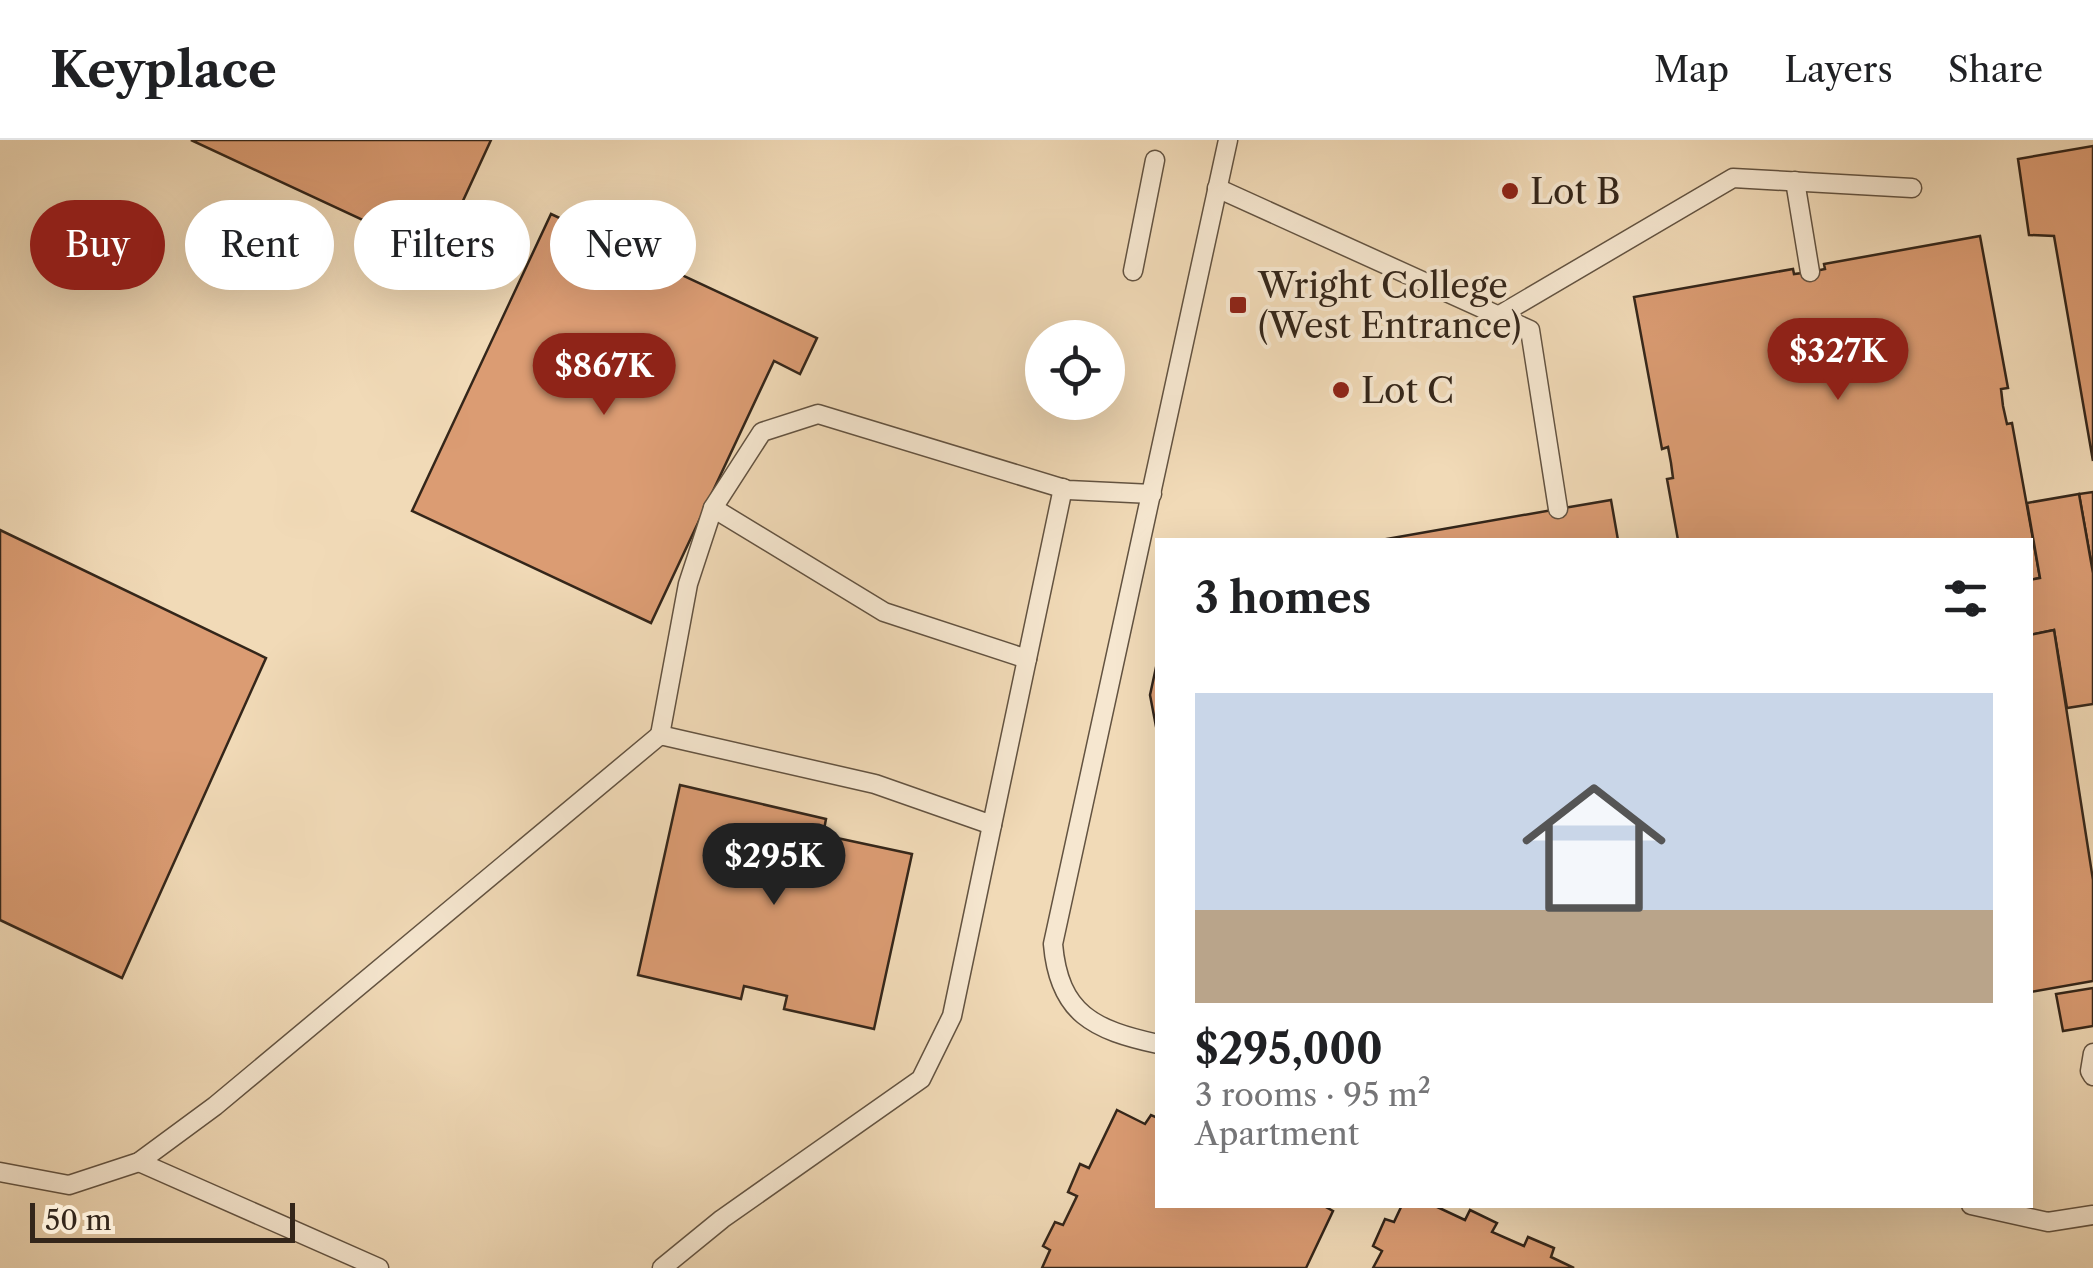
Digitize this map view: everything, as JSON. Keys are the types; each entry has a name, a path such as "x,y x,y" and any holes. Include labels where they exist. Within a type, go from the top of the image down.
{"lane":[{"path":"1155,1043 1090,1023 1067,998 1055,970 1053,944 1228,140"},
{"path":"1134,271 1154,160"},
{"path":"1498,316 1733,178 1912,188"},
{"path":"1796,181 1810,272"},
{"path":"1218,188 1530,330 1558,509"},
{"path":"0,1172 69,1185 139,1162 215,1106 660,735 688,584 713,508 762,432 818,414 1063,488 1152,494"},
{"path":"662,1268 722,1219 920,1079 952,1016 1063,488"},
{"path":"713,508 884,612 1027,659"},
{"path":"660,735 875,784 992,825"},
{"path":"2093,1053 2093,1076"},
{"path":"139,1162 379,1268"},
{"path":"1985,1208 2048,1222 2093,1216"}],"building":[{"path":"191,140 491,140 463,200 354,200 354,216 334,207 334,200 320,200"},
{"path":"2093,146 2093,461 2054,236 2029,235 2018,159"},
{"path":"550,216 550,290 696,290 696,282 817,338 800,374 774,361 651,623 412,511 515,290 530,290 530,259"},
{"path":"1980,236 2008,388 2001,389 2003,406 2007,424 2012,423 2033,538 1678,538 1667,479 1673,478 1671,463 1668,447 1662,449 1634,297 1793,269 1794,274 1810,272 1825,269 1824,264"},
{"path":"2093,492 2093,573 2079,494"},
{"path":"2079,494 2093,573 2093,704 2067,708 2054,630 2033,634 2033,579 2040,578 2027,503"},
{"path":"1611,500 1618,538 1392,538"},
{"path":"0,530 266,658 122,978 0,920"},
{"path":"2033,539 2040,578 2033,579"},
{"path":"2054,630 2093,880 2093,981 2033,991 2033,634"},
{"path":"1155,672 1155,721 1150,695"},
{"path":"680,785 826,819 823,835 912,854 874,1029 784,1009 787,996 744,986 741,999 638,975"},
{"path":"2093,988 2093,1026 2063,1031 2056,994"},
{"path":"1117,1110 1145,1124 1151,1115 1155,1117 1155,1208 1333,1211 1306,1268 1042,1268 1050,1250 1043,1246 1055,1222 1063,1225 1077,1196 1068,1192 1080,1164 1089,1168"},
{"path":"1401,1208 1439,1208 1465,1220 1470,1210 1497,1223 1492,1232 1524,1246 1528,1237 1554,1248 1551,1257 1574,1268 1373,1268 1382,1251 1373,1246 1385,1219 1394,1222"}],"place":[{"name":"Lot B","path":"1510,191"},
{"name":"Wright College (West Entrance)","path":"1238,305"},
{"name":"Lot C","path":"1341,390"}]}
